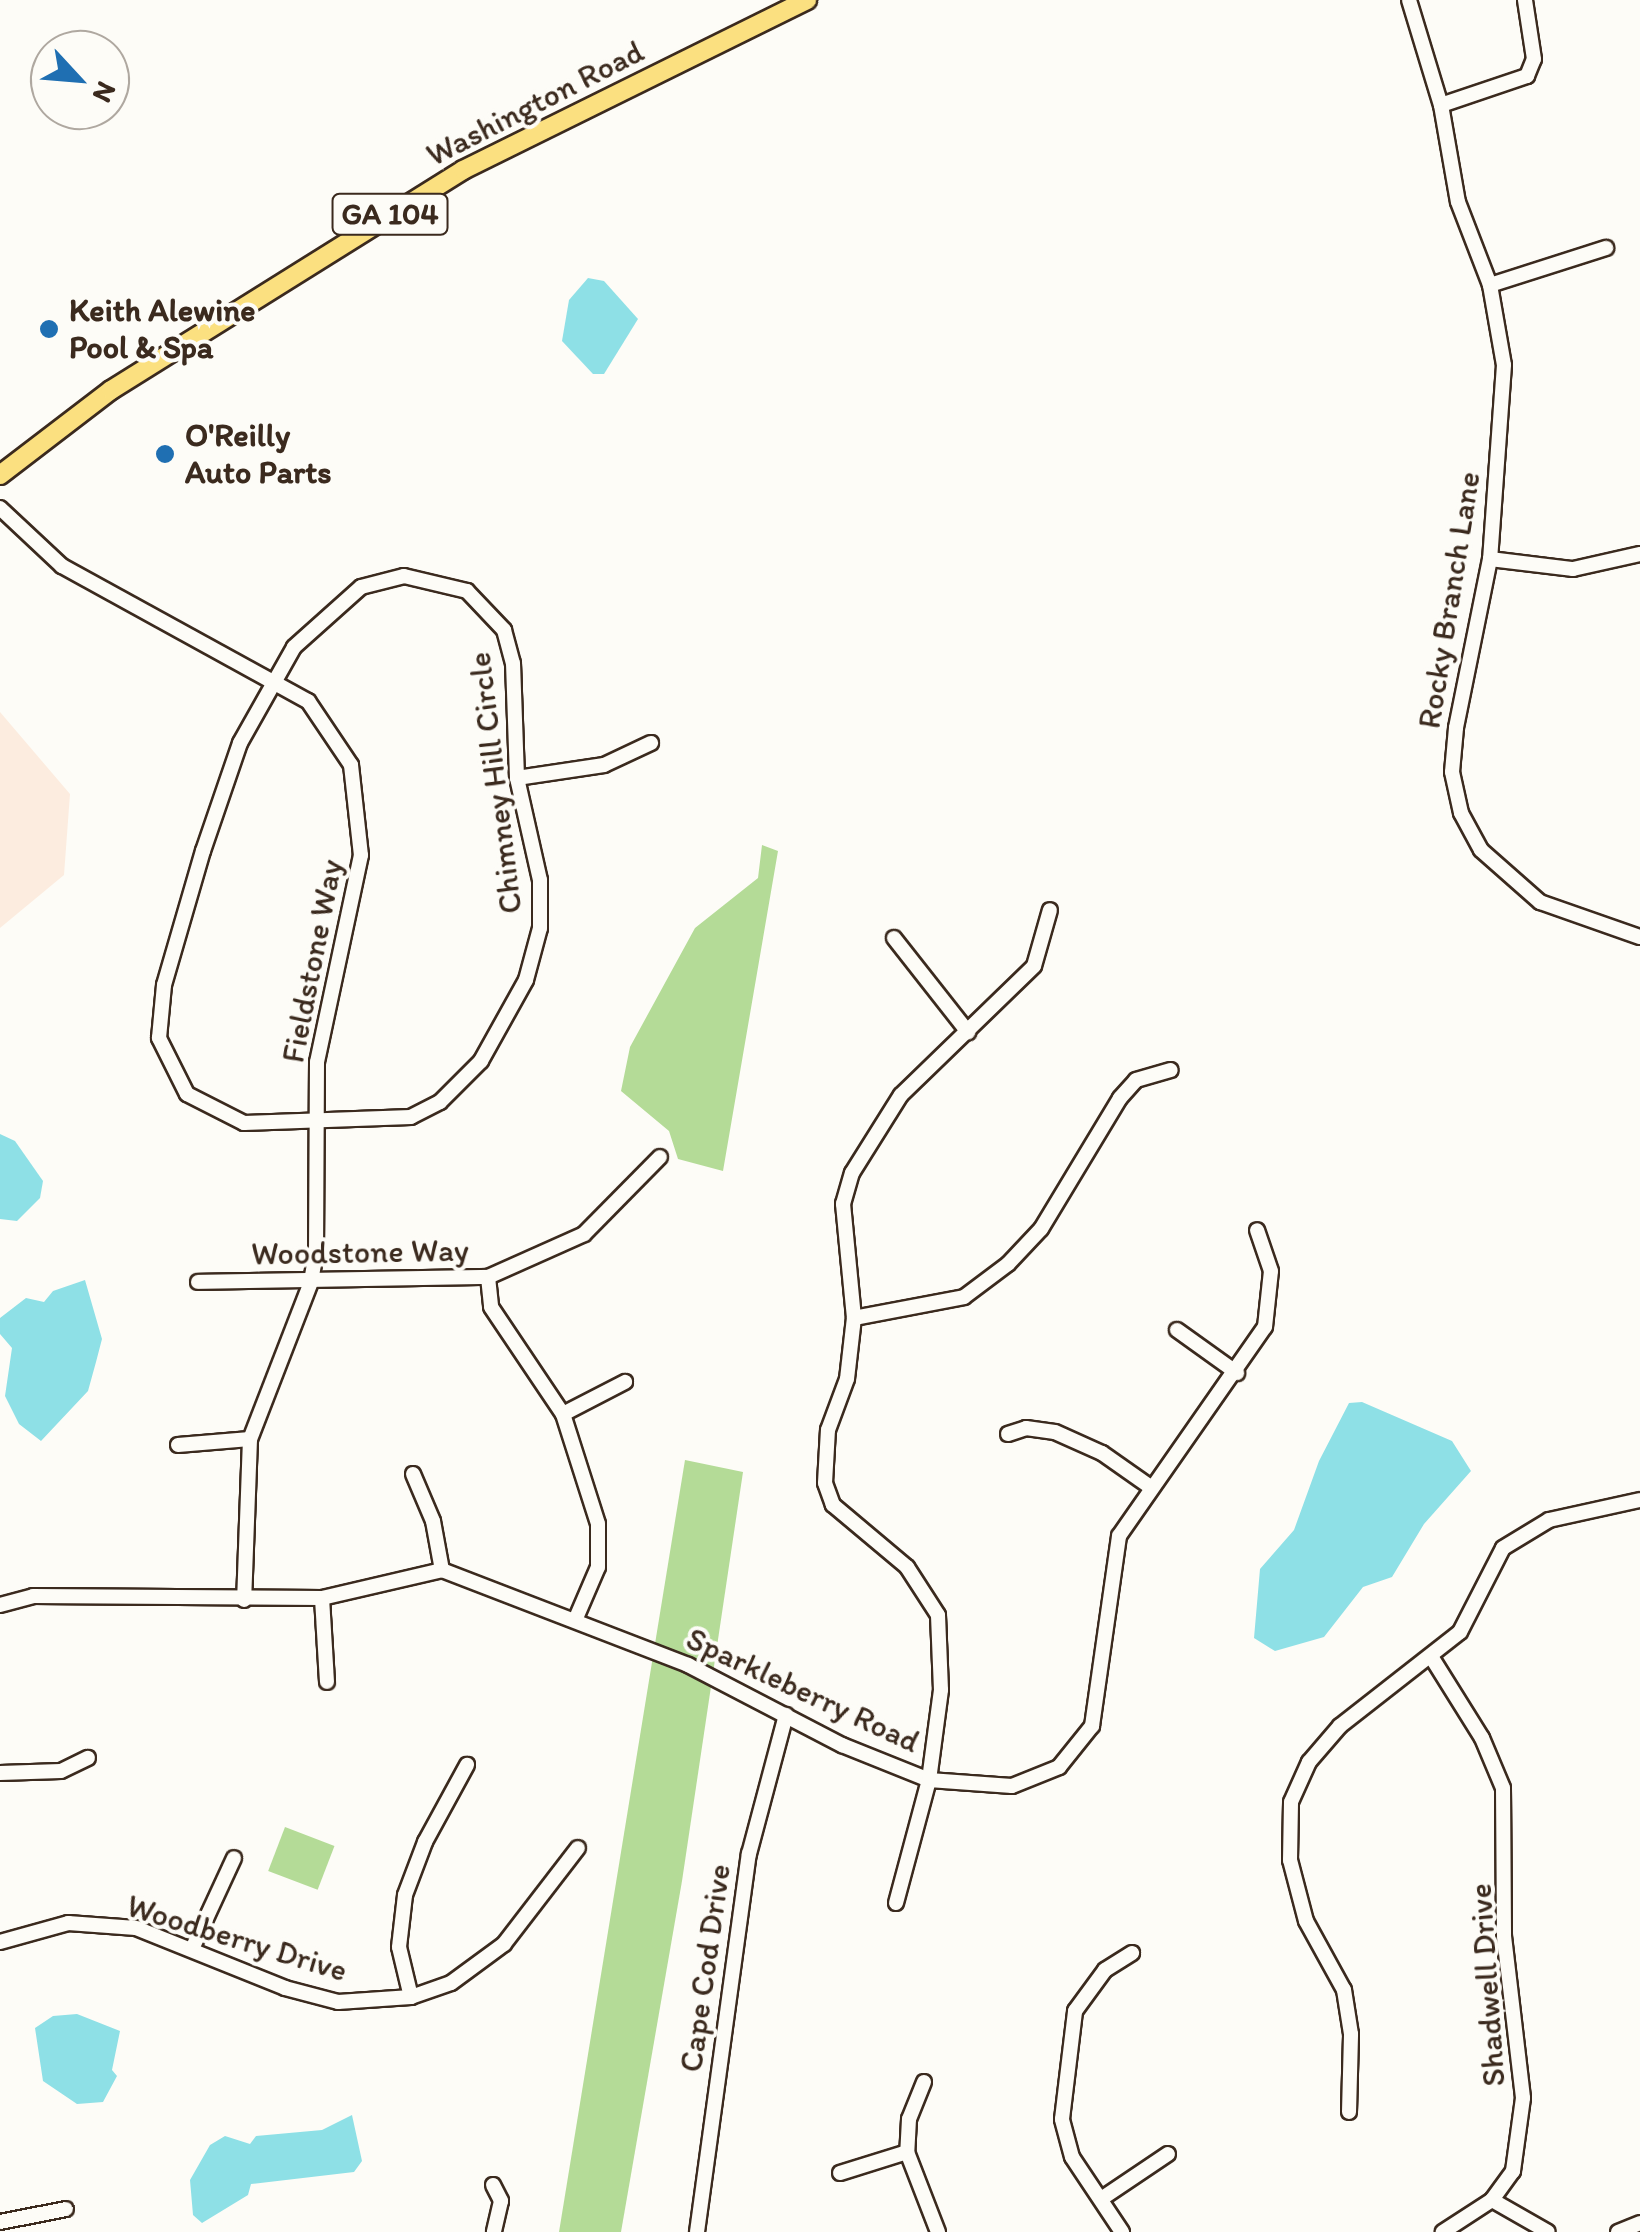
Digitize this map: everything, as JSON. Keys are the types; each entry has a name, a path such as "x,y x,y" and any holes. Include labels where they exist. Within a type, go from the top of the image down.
{"main road":[{"name":"Washington Road","path":"0,475 111,390 463,170 807,0"}],"street":[{"name":"Rocky Branch Lane","path":"1409,0 1441,105 1458,202 1490,286 1504,364 1490,559 1456,728 1452,772 1461,813 1481,850 1525,892 1640,938"},
{"path":"1441,105 1527,76 1534,48 1525,0"},
{"path":"1490,286 1606,248"},
{"name":"Fieldstone Way","path":"0,508 62,566 273,682 325,718 351,765 356,791 358,890 328,988 316,1124 312,1282 250,1439 244,1600"},
{"path":"1490,559 1573,569 1640,554"},
{"name":"Chimney Hill Circle","path":"404,576 446,582 486,604 504,630 512,662 517,778 540,880 540,928 504,1024 462,1083 412,1117 316,1124 244,1123 214,1112 187,1094 159,1038 164,986 220,796 273,682 313,624 360,587 404,576"},
{"path":"517,778 604,765 651,743"},
{"path":"896,1903 929,1780 941,1690 938,1615 907,1567 833,1506 826,1483 828,1430 847,1379 854,1318 843,1204 852,1174 901,1094 1034,966 1050,910"},
{"path":"894,938 968,1032"},
{"path":"854,1318 964,1296 1008,1264 1041,1229 1120,1098 1136,1080 1171,1070"},
{"name":"Woodstone Way","path":"198,1282 488,1277 584,1234 660,1157"},
{"name":"Sparkleberry Road","path":"442,1570 576,1618 929,1780 1012,1786 1059,1767 1080,1747 1092,1726 1119,1536 1149,1486 1237,1373 1265,1328 1271,1272 1257,1230"},
{"path":"488,1277 490,1307 563,1414 598,1524 598,1567 576,1618"},
{"path":"1177,1330 1237,1373"},
{"path":"563,1414 626,1382"},
{"path":"1008,1434 1026,1428 1055,1432 1102,1453 1149,1486"},
{"path":"178,1445 250,1439"},
{"path":"0,1605 32,1596 322,1598 442,1570 434,1521 413,1474"},
{"path":"1349,2112 1351,2034 1344,1990 1306,1920 1290,1860 1291,1802 1309,1762 1340,1726 1432,1658 1460,1632 1504,1548 1549,1520 1640,1500"},
{"path":"322,1598 327,1682"},
{"name":"Shadwell Drive","path":"1432,1658 1482,1738 1504,1788 1504,1936 1520,2049 1523,2128 1513,2170 1492,2200 1443,2232"},
{"name":"Cape Cod Drive","path":"697,2232 749,1854 786,1716"},
{"path":"0,1773 61,1771 88,1758"},
{"path":"411,1997 399,1946 405,1896 425,1842 467,1765"},
{"name":"Woodberry Drive","path":"0,1942 68,1923 136,1928 284,1988 338,2002 411,1997 452,1983 504,1944 578,1848"},
{"path":"192,1950 234,1858"},
{"path":"1122,2232 1104,2196 1072,2157 1062,2119 1076,2011 1105,1970 1132,1953"},
{"path":"924,2082 909,2119 908,2152 938,2232"},
{"path":"840,2173 908,2152"},
{"path":"1104,2196 1168,2154"},
{"path":"493,2184 501,2201 494,2232"},
{"path":"1492,2200 1548,2232"},
{"path":"0,2222 66,2209"},
{"path":"1618,2232 1640,2223"}],"shaded area":[{"path":"0,712 70,794 64,875 0,928"}],"green space":[{"path":"762,845 778,851 723,1171 678,1159 669,1131 621,1091 630,1047 695,928 758,878"},
{"path":"685,1460 743,1472 682,1881 621,2232 559,2232"},
{"path":"285,1827 334,1846 318,1890 268,1871"}],"water":[{"path":"588,278 604,281 638,319 604,374 593,374 562,341 569,300"},
{"path":"0,1134 15,1141 43,1181 40,1198 17,1221 0,1219"},
{"path":"85,1280 102,1339 96,1362 88,1391 41,1441 19,1424 5,1396 12,1348 0,1334 0,1318 26,1298 44,1302 53,1291"},
{"path":"1362,1402 1452,1441 1471,1471 1424,1524 1392,1577 1363,1587 1324,1637 1275,1651 1254,1638 1260,1569 1294,1530 1319,1461 1349,1403"},
{"path":"77,2014 120,2031 112,2070 117,2076 103,2102 77,2104 43,2081 35,2028 53,2016"},
{"path":"352,2115 362,2161 354,2172 251,2184 248,2195 202,2223 193,2215 190,2180 210,2145 225,2136 250,2144 256,2136 322,2130"}],"place":[{"name":"Keith Alewine Pool & Spa","path":"49,329"},
{"name":"O'Reilly Auto Parts","path":"165,454"}]}
